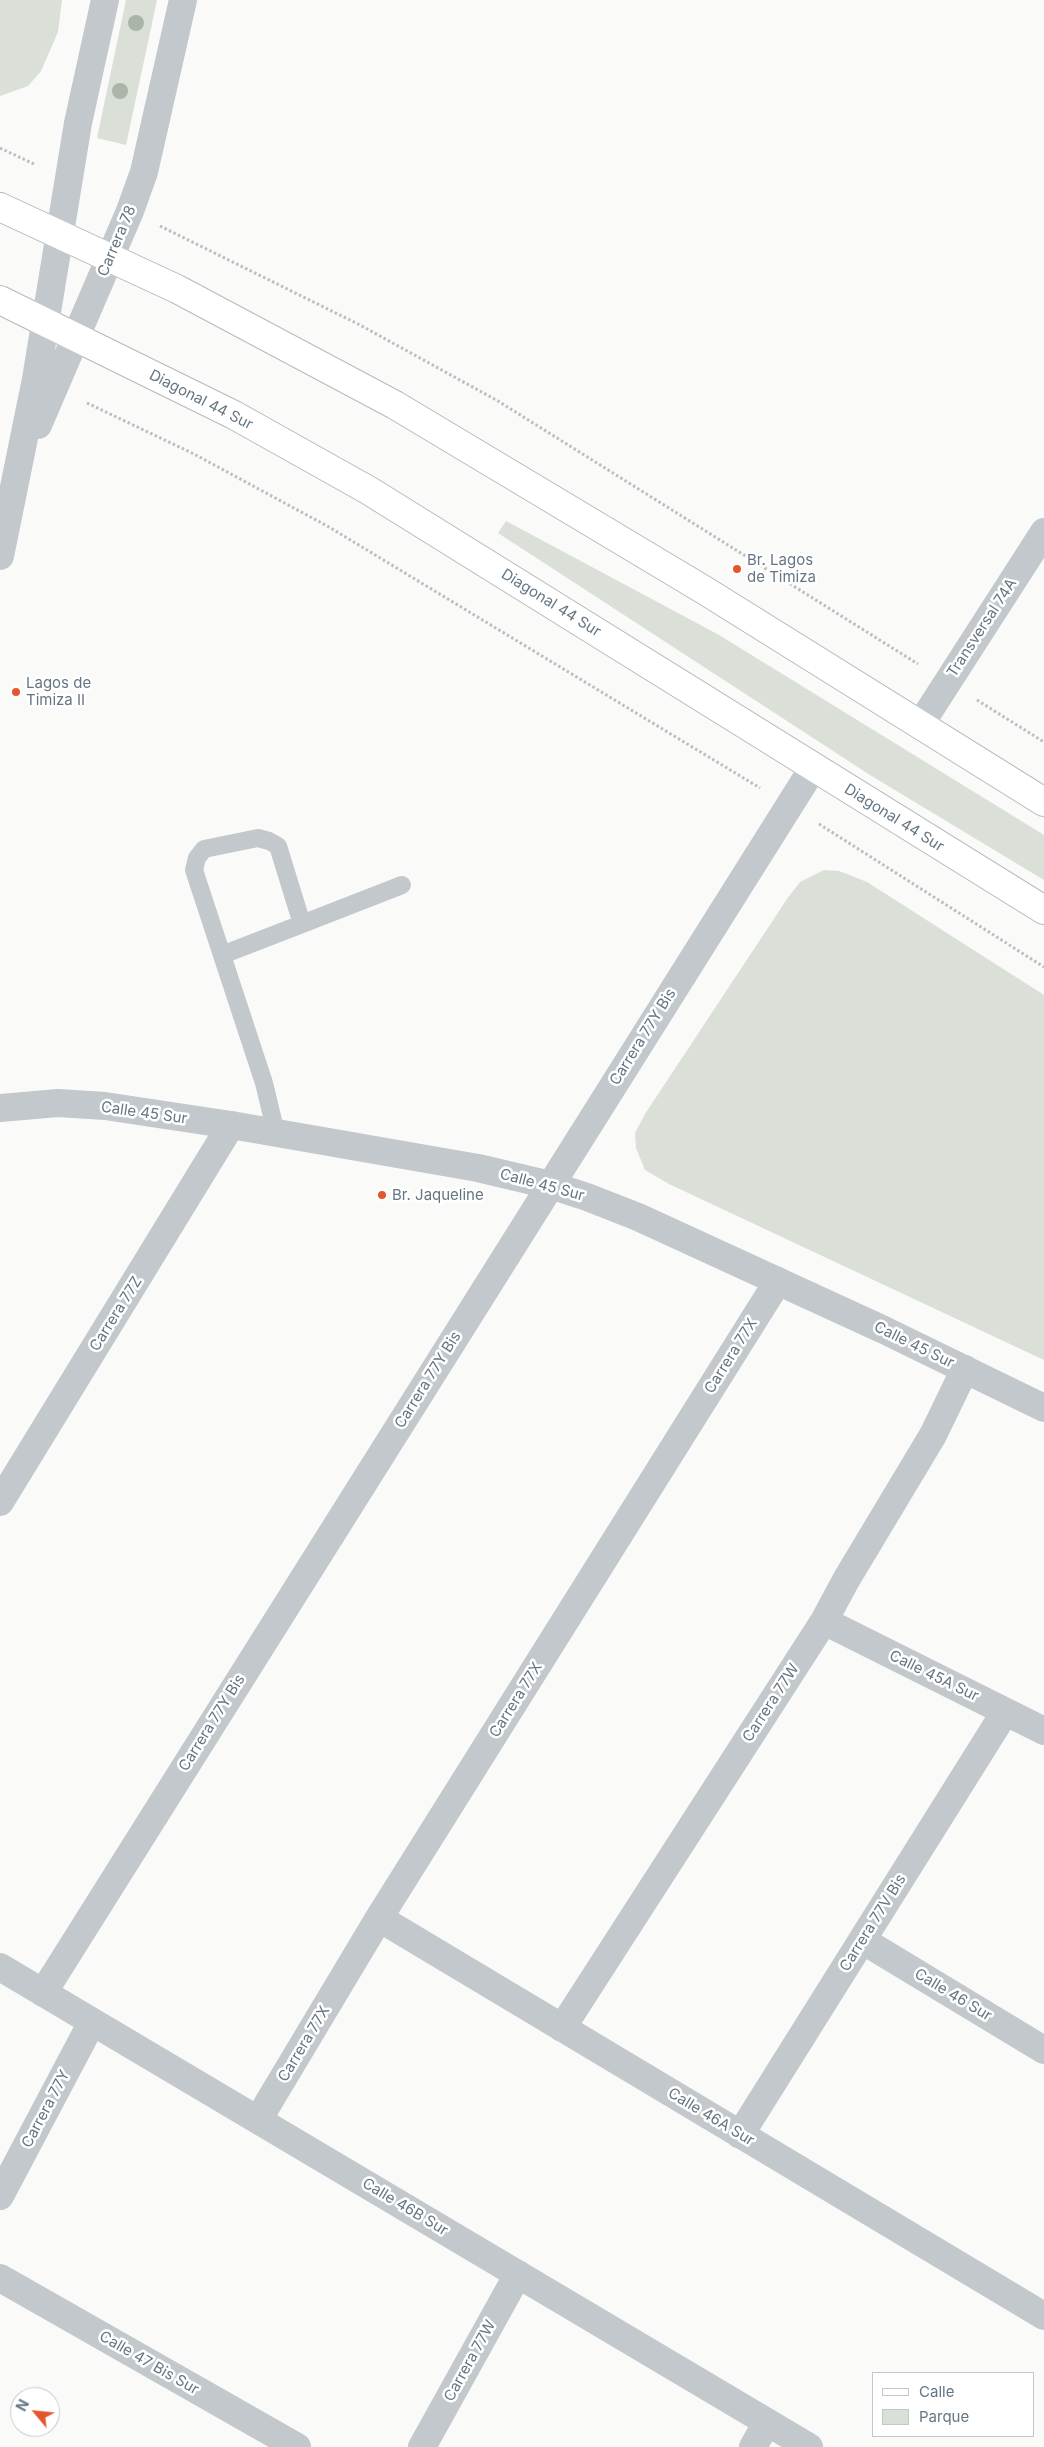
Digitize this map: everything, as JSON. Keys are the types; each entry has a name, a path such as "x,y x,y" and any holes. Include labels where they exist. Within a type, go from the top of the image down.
{"main road":[{"path":"0,207 177,289 395,405 704,590 1044,802"},
{"name":"Diagonal 44 Sur","path":"0,300 234,415 368,490 1044,910"}],"street":[{"name":"Carrera 78","path":"0,556 9,470 44,322 78,123 105,0"},
{"name":"Carrera 78","path":"9,470 54,388 110,258 144,172 183,0"},
{"name":"Transversal 74A","path":"920,725 1044,532"},
{"name":"Carrera 77Y Bis","path":"43,1993 813,768"},
{"name":"Calle 45 Sur","path":"0,1108 58,1103 105,1106 231,1125 478,1168 550,1185 588,1197 638,1217 778,1281 1044,1408"},
{"name":"Carrera 77Z","path":"0,1502 231,1125"},
{"name":"Carrera 77X","path":"258,2120 379,1918 778,1281"},
{"name":"Carrera 77W","path":"562,2028 824,1622 846,1580 933,1435 965,1369"},
{"name":"Calle 45A Sur","path":"824,1622 1044,1731"},
{"name":"Carrera 77V Bis","path":"740,2135 1005,1712"},
{"name":"Calle 46A Sur","path":"379,1918 1044,2316"},
{"name":"Calle 46 Sur","path":"862,1940 1044,2050"},
{"name":"Calle 46B Sur","path":"0,1967 809,2447"},
{"name":"Carrera 77Y","path":"0,2196 92,2022"},
{"name":"Carrera 77W","path":"422,2447 518,2274"},
{"name":"Calle 47 Bis Sur","path":"0,2278 297,2447"},
{"path":"753,2447 767,2422"}],"lane":[{"path":"276,1133 264,1084 194,870 197,858 204,850 258,838 278,846 302,924"},
{"path":"222,955 402,885"}],"path":[{"path":"174,232 360,325 498,401 1044,742"},
{"path":"54,388 194,454 329,527 789,806 1044,967"}],"green space":[{"path":"0,0 62,0 58,32 41,71 28,86 0,96"},
{"path":"126,0 157,0 126,145 97,138"},
{"path":"506,521 719,635 1044,835 1044,880 870,775 498,533"},
{"path":"824,870 839,871 867,882 1044,995 1044,1360 669,1184 645,1170 636,1148 635,1133 645,1114 787,899 800,882"}],"place":[{"name":"Br. Lagos de Timiza","path":"737,569"},
{"name":"Lagos de Timiza II","path":"16,692"},
{"name":"Br. Jaqueline","path":"382,1195"}]}
